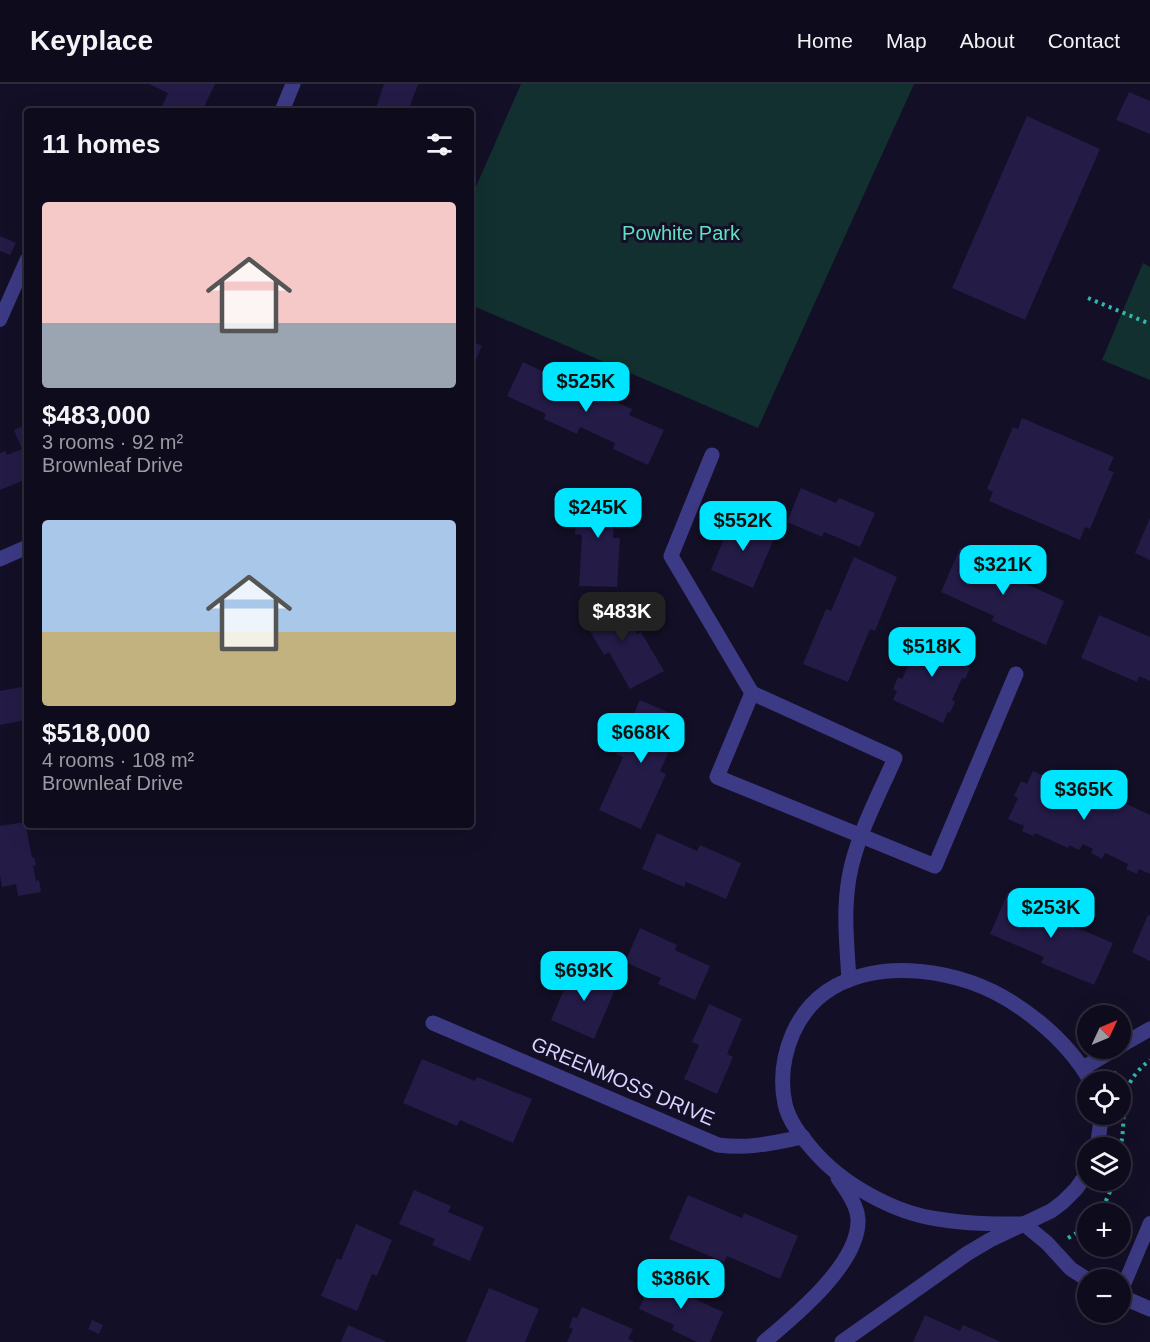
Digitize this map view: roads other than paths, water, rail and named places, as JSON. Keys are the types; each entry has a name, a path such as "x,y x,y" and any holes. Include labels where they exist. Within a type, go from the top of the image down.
{"street":[{"path":"283,108 293,84"},
{"path":"712,454 671,556 752,693 894,758 861,837 849,876 846,922 849,980"},
{"path":"0,559 24,548"},
{"path":"752,693 717,777 934,866 1016,674"},
{"path":"1077,1273 1024,1224 974,1224 936,1219 918,1215 864,1192 833,1170 802,1137 785,1106 782,1083 783,1062 788,1043 803,1014 824,994 849,980 864,974 882,971 940,974 975,984 1006,999 1059,1040 1084,1071"},
{"name":"GREENMOSS DRIVE","path":"433,1023 718,1145 756,1147 802,1137"},
{"path":"1131,1040 1150,1029"},
{"path":"1091,1071 1105,1059"},
{"path":"764,1342 793,1318 826,1285 853,1244 858,1219 855,1207 833,1170"},
{"path":"842,1342 968,1253 1044,1215 1063,1202 1077,1188"},
{"path":"1131,1300 1150,1309"}],"lane":[{"path":"0,320 24,267"},
{"path":"1131,1269 1150,1223"}],"park label":[{"name":"Powhite Park","path":"681,233"}]}
